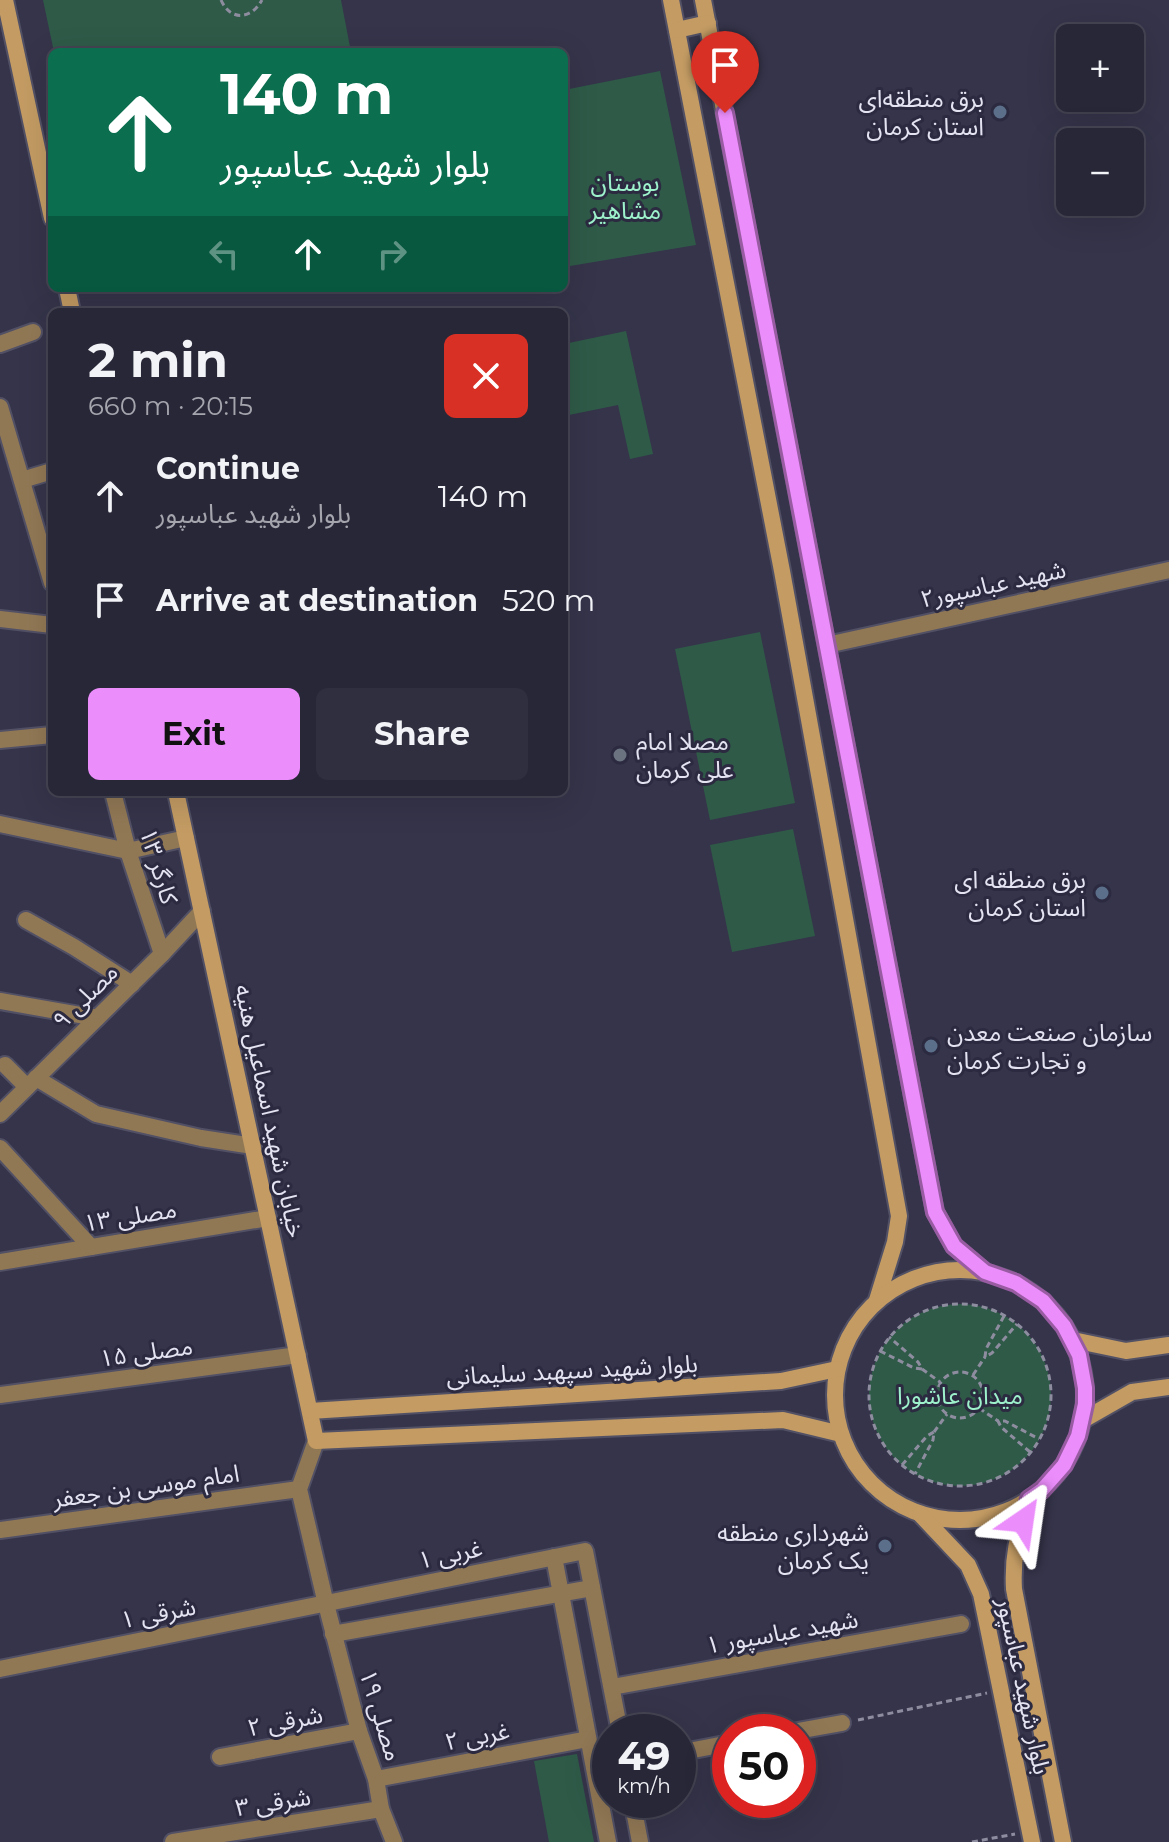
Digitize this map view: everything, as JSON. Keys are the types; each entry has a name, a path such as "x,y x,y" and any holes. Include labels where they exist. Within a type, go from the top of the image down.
{"main road":[{"path":"671,0 782,571 899,1216 895,1242 877,1300"},
{"path":"703,0 935,1212 954,1246 985,1272"},
{"path":"4,6 48,200"},
{"path":"677,30 708,23"},
{"path":"782,571 812,566"},
{"name":"خیابان شهید اسماعیل هنیه","path":"177,796 316,1441"},
{"path":"952,1270 985,1272 1030,1291 1055,1313 1073,1340 1084,1379 1083,1420 1064,1465 1042,1490 1029,1499 999,1514 967,1520 935,1517 919,1513 889,1498 855,1463 841,1434 834,1402 837,1369 847,1338 866,1311 890,1290 920,1276 952,1270"},
{"path":"1073,1340 1126,1351 1169,1345"},
{"name":"بلوار شهید سپهبد سلیمانی","path":"310,1411 781,1381 837,1369"},
{"path":"1083,1420 1132,1392 1169,1387"},
{"path":"316,1441 783,1420 841,1434"},
{"name":"بلوار شهید عباسپور","path":"1029,1499 1016,1543 1014,1589 1063,1842"},
{"name":"بلوار شهید عباسپور","path":"919,1513 968,1565 981,1594 1031,1836"}],"street":[{"path":"0,344 33,332"},
{"path":"0,407 48,569"},
{"path":"22,480 48,472"},
{"name":"شهید عباسپور۲","path":"827,645 1169,570"},
{"path":"0,619 48,625"},
{"path":"0,740 48,735"},
{"name":"کارگر ۱۳","path":"114,796 128,851 162,954"},
{"path":"0,824 128,851 186,838"},
{"name":"مصلی ۹","path":"0,1114 202,911"},
{"path":"26,920 132,984"},
{"path":"0,1001 97,1018"},
{"path":"5,1065 96,1114 201,1138 253,1146"},
{"path":"0,1148 91,1247"},
{"name":"مصلی ۱۳","path":"0,1262 268,1218"},
{"name":"مصلی ۱۵","path":"0,1395 298,1355"},
{"path":"299,1489 316,1441"},
{"name":"امام موسی بن جعفر","path":"0,1530 299,1489"},
{"name":"مصلی ۱۹","path":"299,1489 359,1731 376,1779 381,1809 394,1842"},
{"name":"۱ غربی","path":"326,1604 585,1551 592,1588"},
{"path":"554,1557 608,1842"},
{"path":"333,1634 592,1588 617,1714"},
{"name":"شرقی ۱","path":"0,1669 326,1604"},
{"name":"شهید عباسپور ۱","path":"612,1687 961,1624"},
{"path":"816,1728 842,1723"},
{"name":"۲ شرقی","path":"220,1757 359,1731"},
{"name":"۲ غربی","path":"376,1779 588,1739"},
{"name":"۳ شرقی","path":"173,1842 381,1809"},
{"path":"635,1818 640,1842"}],"path":[{"path":"221,0 227,11 243,16 257,8 262,0"},
{"path":"942,1305 974,1305 989,1309 1017,1324 1038,1348 1049,1378 1050,1409 1039,1439 1030,1452 1006,1473 977,1484 945,1484 915,1474 902,1465 881,1441 870,1412 870,1380 880,1351 889,1337 913,1317 942,1305"},
{"path":"985,1357 986,1349 1004,1316"},
{"path":"973,1375 985,1357 1017,1324"},
{"path":"889,1337 940,1382"},
{"path":"880,1351 922,1369"},
{"path":"959,1371 973,1375 982,1387 979,1408 968,1417 947,1414 936,1395 940,1382 945,1376 959,1371"},
{"path":"979,1408 998,1421 1030,1452"},
{"path":"902,1465 947,1414"},
{"path":"998,1421 1005,1421 1039,1439"},
{"path":"915,1474 934,1432"},
{"path":"842,1723 1001,1690"},
{"path":"972,1842 1031,1836"}],"green space":[{"path":"43,0 341,0 350,48 53,48"},
{"name":"بوستان مشاهیر","path":"660,71 696,245 568,266 568,89"},
{"path":"626,331 653,454 630,459 618,405 568,415 568,343"},
{"path":"760,632 795,803 710,820 675,649"},
{"path":"793,829 815,936 732,952 710,845"},
{"name":"میدان عاشورا","path":"960,1304 995,1311 1024,1331 1044,1360 1051,1395 1044,1430 1024,1459 995,1479 960,1486 925,1479 896,1459 876,1430 869,1395 876,1360 896,1331 925,1311"},
{"path":"577,1754 594,1842 549,1842 534,1761"}],"place":[{"name":"برق منطقه‌ای استان کرمان","path":"1000,112"},
{"name":"مصلا امام علی کرمان","path":"620,755"},
{"name":"برق منطقه ای استان کرمان","path":"1102,893"},
{"name":"سازمان صنعت معدن و تجارت کرمان","path":"931,1046"},
{"name":"شهرداری منطقه یک کرمان","path":"885,1546"}],"route":[{"path":"725,113 935,1212 954,1246 985,1272 1030,1291 1055,1313 1073,1340 1083,1371 1083,1420 1072,1451 1054,1478 1029,1499 1023,1521"}]}
